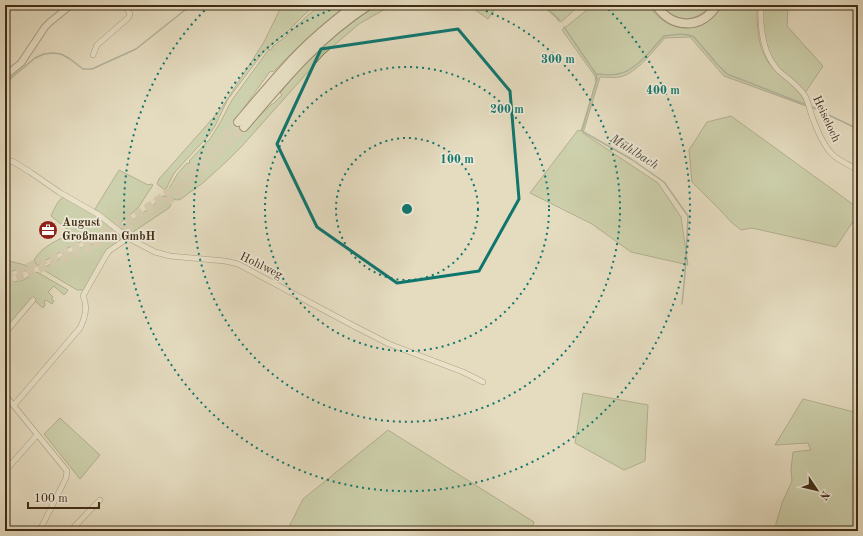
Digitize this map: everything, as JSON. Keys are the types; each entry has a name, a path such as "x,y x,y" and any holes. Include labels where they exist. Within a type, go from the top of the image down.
{"highway":[{"path":"355,5 329,25 290,62 241,124 293,69 333,31 369,5"},
{"path":"656,5 662,13 669,18 685,24 692,24 700,21 708,16 715,7"}],"street":[{"path":"5,76 25,59 45,27 70,5"},
{"path":"93,55 97,45 128,18 130,14 124,5"},
{"name":"Heiseloch","path":"761,5 760,18 762,35 765,48 769,56 777,69 805,96 813,119 828,149 833,155 858,170"},
{"name":"Hohlweg","path":"5,165 12,161 59,192 99,215 128,238 155,252 170,256 225,261 238,264 389,344 463,372 483,382"},
{"path":"14,405 80,328 84,319 85,300 83,296 109,251 128,238"},
{"path":"5,333 33,300"},
{"path":"5,394 67,472 66,478 40,531"},
{"path":"5,472 37,435"},
{"path":"70,531 100,500"}],"highlighted area":[{"path":"458,29 510,91 519,199 479,271 397,283 317,227 277,144 321,49"}],"green space":[{"path":"282,5 316,5 265,50 228,99 209,135 175,172 165,190 157,184 159,179 221,109 264,42"},
{"path":"321,5 347,5 308,37 273,72 271,71 268,74 236,119 240,125 247,128 273,104 282,95 280,93 299,70 316,52 337,34 378,5 392,5 359,24 324,54 242,146 204,182 181,199 176,200 173,198 167,192 178,173 210,139 232,100 269,49 272,49 272,47"},
{"path":"468,5 498,5 488,19"},
{"path":"544,5 580,5 561,22"},
{"path":"593,5 650,5 652,10 664,21 680,28 689,28 703,23 710,18 721,5 757,5 758,35 764,55 768,62 795,88 804,100 806,106 724,76 690,37 665,38 633,71 620,77 600,77 583,133 658,183 681,217 688,265 631,252 592,224 530,193 578,130 581,131 596,82 595,76 562,30"},
{"path":"659,5 710,5 707,10 693,18 688,19 673,15"},
{"path":"761,5 788,5 787,26 823,66 805,93 776,65 766,48"},
{"path":"731,116 858,208 858,214 836,247 752,228 741,230 731,222 692,182 689,150 707,122"},
{"path":"119,170 148,185 153,185 138,208 117,226 95,209"},
{"path":"163,196 166,196 169,200 171,205 169,208 130,234 127,234 121,229 153,205"},
{"path":"63,197 89,210 113,229 72,246 37,266 34,260 41,251 72,233 51,216 57,203"},
{"path":"117,232 121,236 121,240 107,250 84,290 77,290 42,269 73,251 103,240"},
{"path":"5,260 25,265 32,269 26,271 16,270 5,273"},
{"path":"37,272 68,290 64,295 54,286 48,292 53,297 51,299 54,301 52,304 46,300 44,301 45,305 43,308 35,301 36,299 34,298 5,331 5,284 23,280"},
{"path":"583,393 648,405 645,461 624,470 575,443"},
{"path":"803,399 858,413 858,531 774,531 782,503 792,481 791,469 793,452 811,450 808,443 775,445"},
{"path":"60,418 100,455 80,479 44,434"},
{"path":"388,430 534,522 531,531 287,531 303,499"}],"waterway":[{"name":"Mühlbach","path":"5,83 35,58 44,54 61,54 83,69 92,69 136,49 185,10 200,5"},
{"name":"Mühlbach","path":"542,5 559,21"},
{"name":"Mühlbach","path":"564,27 596,74 597,79 582,131 631,159 664,182 688,216 682,304"},
{"path":"596,74 613,75 631,69 643,59 664,36 679,34 691,35 727,74 804,104"},
{"path":"812,107 858,129"}],"tunnel":[{"path":"5,275 48,259 100,236 135,216 164,196 238,122"},
{"path":"5,282 90,248 149,214 181,190 244,127"}],"place":[{"name":"August Großmann GmbH","path":"48,230"}]}
